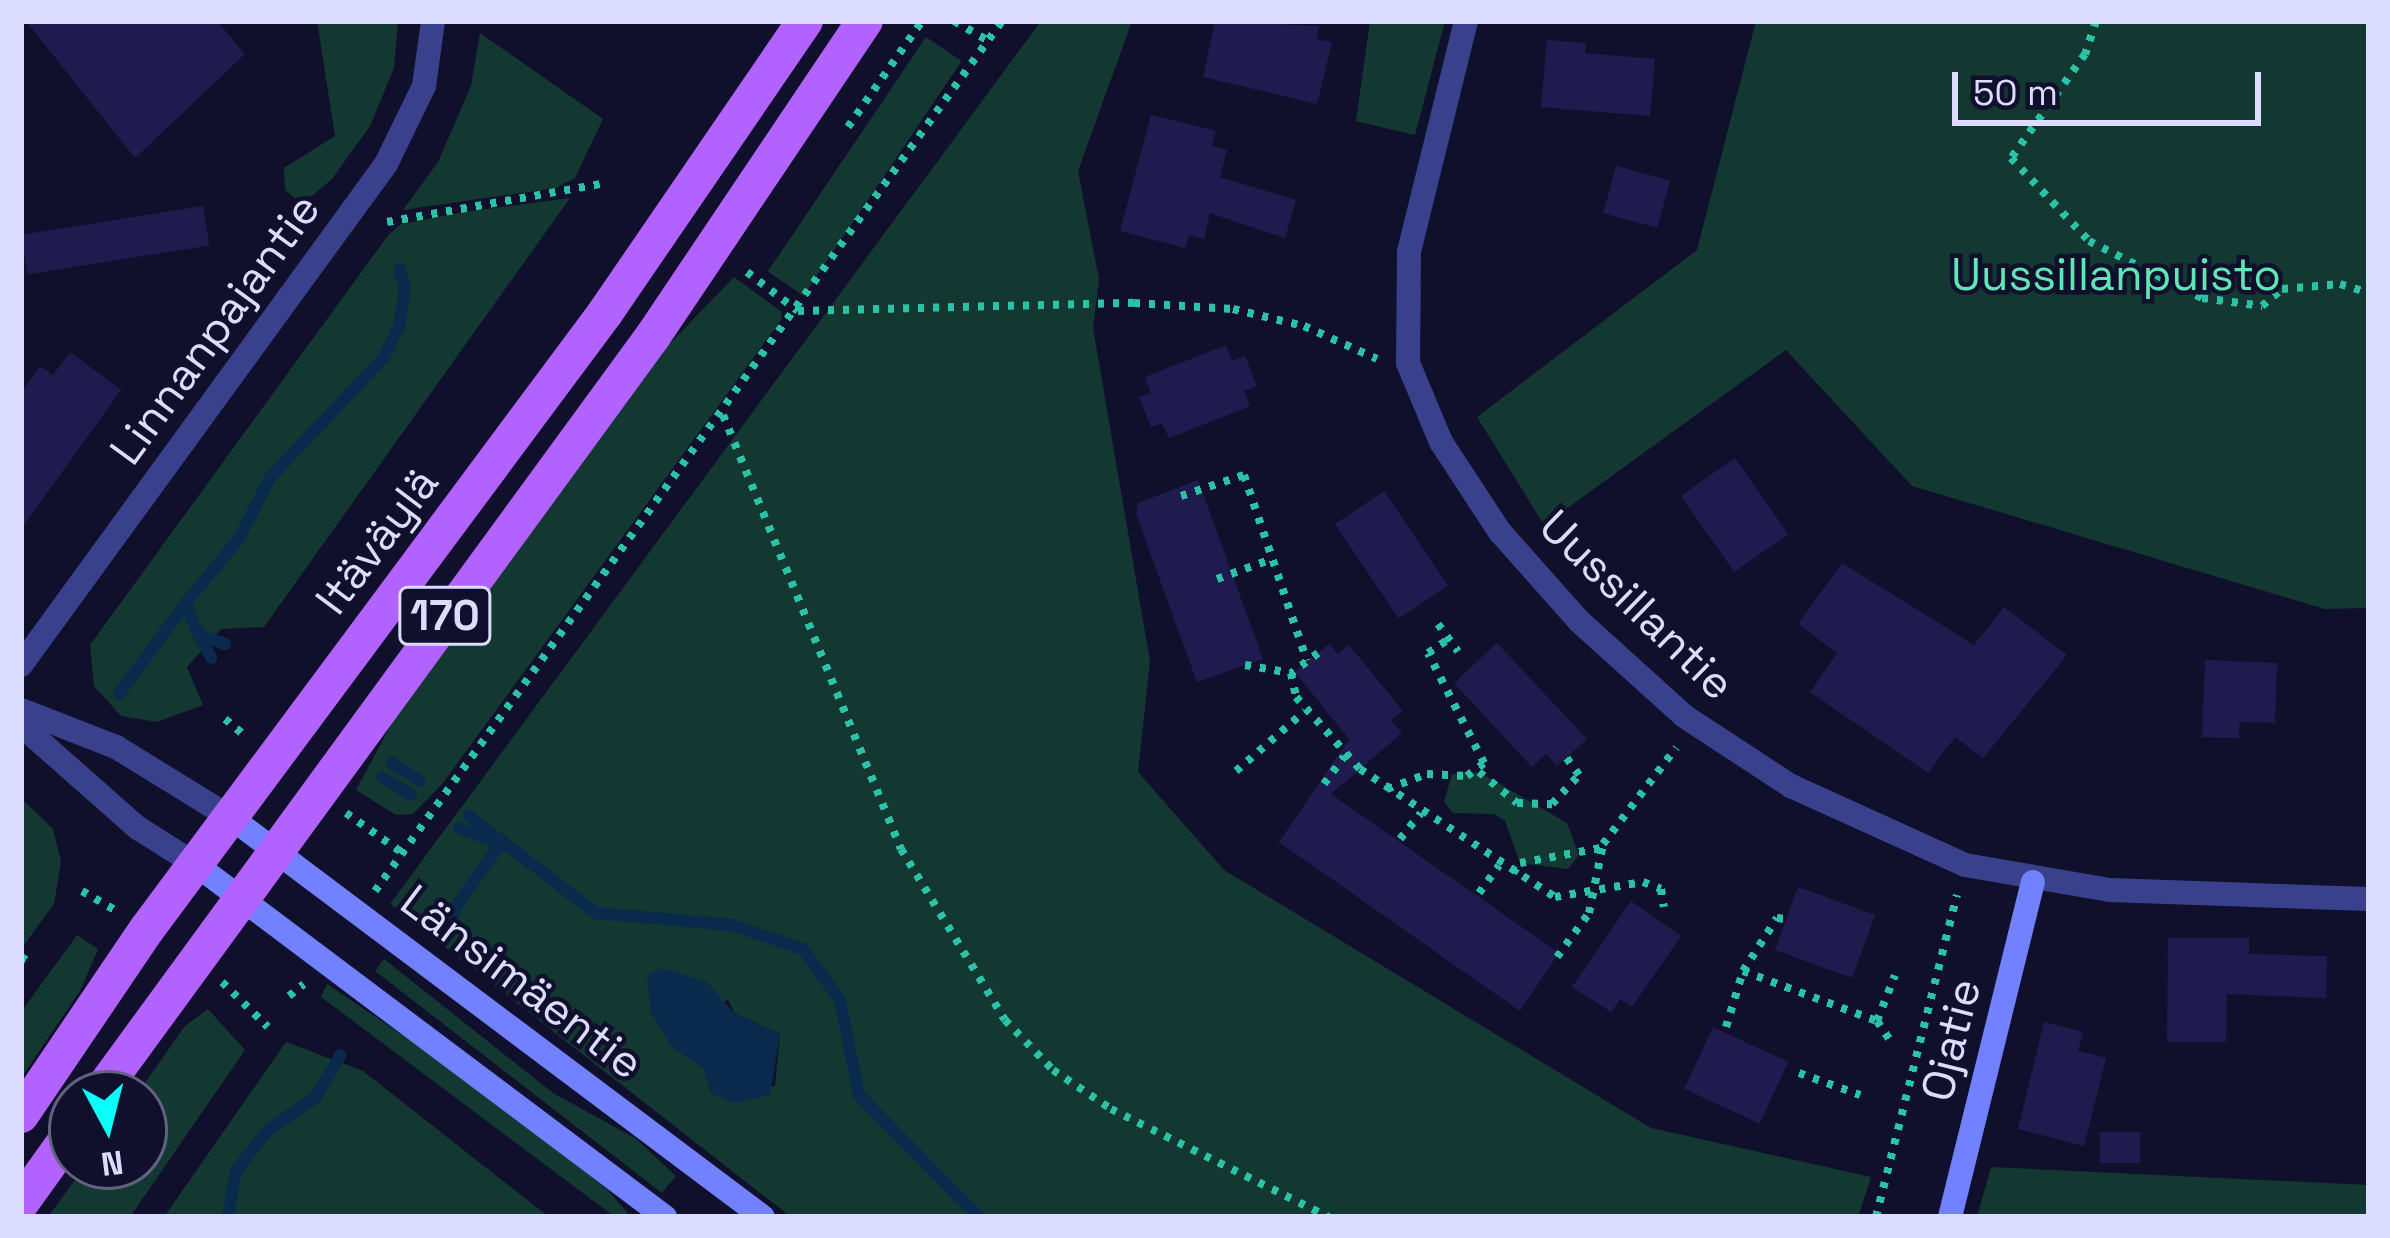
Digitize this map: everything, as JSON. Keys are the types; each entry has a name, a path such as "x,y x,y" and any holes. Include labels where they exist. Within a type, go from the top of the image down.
{"main road":[{"name":"Itäväylä","path":"21,1115 195,864 605,314 805,21"},
{"name":"170","path":"117,1070 238,895 653,336 865,21"},
{"name":"Länsimäentie","path":"230,817 763,1217"},
{"path":"195,864 664,1217"},
{"name":"Ojatie","path":"1950,1217 2033,882"},
{"path":"21,1203 48,1165"}],"street":[{"name":"Linnanpajantie","path":"21,665 386,164 424,86 433,21"},
{"name":"Uussillantie","path":"1466,21 1409,251 1408,363 1441,442 1500,532 1579,621 1695,723 1870,828 2033,882 2369,898"},
{"path":"21,710 116,747 230,817"},
{"path":"21,725 138,827 195,864"}],"path":[{"path":"848,127 922,21"},
{"path":"954,21 988,41"},
{"path":"373,893 798,310 1002,21"},
{"path":"2096,21 2085,54 2011,158 2089,241 2202,298 2261,306 2282,289 2340,284 2369,293"},
{"path":"388,222 600,184"},
{"path":"748,272 798,310 1134,303 1233,309 1304,326 1391,362"},
{"path":"722,413 901,849 1005,1020 1053,1070 1111,1109 1328,1217"},
{"path":"1181,496 1244,475 1307,661"},
{"path":"1217,580 1272,559"},
{"path":"1438,624 1458,652"},
{"path":"1449,639 1428,653 1481,750 1479,772"},
{"path":"1245,665 1291,673 1318,653"},
{"path":"1291,673 1305,711 1344,756 1499,865 1555,897 1594,895 1643,882 1660,889 1664,907"},
{"path":"1236,771 1305,711"},
{"path":"1558,958 1594,895 1601,848 1695,723"},
{"path":"1324,784 1344,756"},
{"path":"1387,789 1427,774 1479,772 1517,803 1552,804 1579,775 1567,757"},
{"path":"1400,839 1421,813"},
{"path":"1513,873 1520,863 1601,848"},
{"path":"1479,893 1499,865"},
{"path":"1876,1217 1957,894"},
{"path":"1726,1027 1743,971 1778,918 1786,919"},
{"path":"1743,971 1877,1021 1889,1039"},
{"path":"1877,1021 1895,974"},
{"path":"1798,1073 1860,1095"}],"green space":[{"path":"317,21 398,21 394,68 370,126 332,179 312,196 295,198 285,190 284,168 335,136"},
{"path":"1041,21 1132,21 1078,171 1099,279 1093,328 1150,661 1138,772 1224,870 1651,1128 1871,1177 1858,1217 791,1217 390,904","holes":["728,999 734,1013 780,1034 775,1086 711,1093 703,1067 672,1047"]},
{"path":"1370,21 1445,21 1415,135 1356,121"},
{"name":"Uussillanpuisto","path":"1756,21 2369,21 2369,608 2325,609 1912,486 1786,350 1544,525 1477,417 1697,250"},
{"path":"480,33 603,119 575,178 556,188 403,210 438,162 471,86"},
{"path":"926,37 962,61 803,296 768,272"},
{"path":"570,198 264,627 221,629 187,667 203,705 157,722 121,716 94,686 90,645 389,234 401,224"},
{"path":"734,277 782,312 781,320 443,783 413,814 396,815 356,790 399,710 654,360"},
{"path":"1479,772 1567,823 1579,855 1568,869 1520,863 1505,821 1494,814 1453,813 1444,802 1452,774"},
{"path":"21,798 53,829 61,861 54,904 21,949"},
{"path":"77,935 98,949 80,991 21,1078 21,1012"},
{"path":"384,959 553,1093 635,1138 676,1176 662,1193 375,971"},
{"path":"327,984 457,1072 608,1190 631,1217 615,1217 321,997"},
{"path":"208,1009 245,1050 168,1162 168,1070 154,1070 185,1026"},
{"path":"286,1042 363,1071 549,1217 164,1217"},
{"path":"1991,1167 2369,1185 2369,1217 1977,1217"},
{"path":"68,1190 149,1190 130,1217 48,1217"}],"water":[{"path":"661,968 707,982 734,1013 780,1034 770,1095 734,1103 711,1093 703,1067 672,1047 651,1013 647,976"}],"building":[{"path":"26,21 217,21 245,54 135,158"},
{"path":"1215,21 1319,26 1316,39 1332,42 1317,104 1203,77"},
{"path":"1547,40 1586,43 1585,53 1655,59 1650,116 1541,107"},
{"path":"1151,115 1216,131 1212,146 1227,150 1220,177 1296,200 1285,238 1210,213 1204,239 1189,235 1185,248 1120,231"},
{"path":"1616,166 1670,180 1657,228 1603,213"},
{"path":"203,206 209,246 28,274 21,235"},
{"path":"1226,345 1232,361 1245,356 1257,386 1244,391 1250,406 1169,438 1162,423 1151,427 1139,397 1151,393 1145,377"},
{"path":"70,352 121,390 21,529 21,393 40,366 53,375"},
{"path":"1735,458 1788,534 1734,572 1681,496"},
{"path":"1198,480 1263,659 1197,682 1136,514 1138,503"},
{"path":"1384,491 1448,586 1399,619 1335,524"},
{"path":"1842,563 1974,645 2004,607 2067,655 1983,758 1955,737 1928,773 1810,692 1837,653 1798,624"},
{"path":"1497,643 1587,739 1557,766 1546,754 1532,767 1454,683"},
{"path":"1329,644 1338,654 1349,645 1403,711 1391,720 1402,733 1331,794 1559,953 1520,1011 1279,842 1349,739 1295,672"},
{"path":"2205,660 2277,663 2275,723 2240,722 2239,738 2202,737"},
{"path":"1798,887 1875,915 1852,978 1775,950"},
{"path":"1631,901 1681,936 1632,1007 1620,999 1611,1012 1572,987"},
{"path":"2168,938 2249,938 2249,954 2327,956 2326,998 2227,994 2226,1042 2167,1042"},
{"path":"2044,1022 2083,1032 2078,1051 2106,1058 2084,1146 2018,1129"},
{"path":"1713,1027 1788,1062 1759,1124 1684,1089"},
{"path":"2100,1132 2140,1132 2140,1163 2100,1163"}],"waterway":[{"path":"225,644 199,635 185,604 238,540 270,478 384,357 399,326 405,289 400,270"},
{"path":"119,694 185,604"},
{"path":"199,635 211,658"},
{"path":"392,763 420,781"},
{"path":"382,777 411,795"},
{"path":"469,816 596,913 732,925 803,949 840,1000 859,1095 979,1217"},
{"path":"450,933 455,908 500,844 459,828"},
{"path":"228,1217 236,1171 267,1131 316,1097 340,1056"}]}
